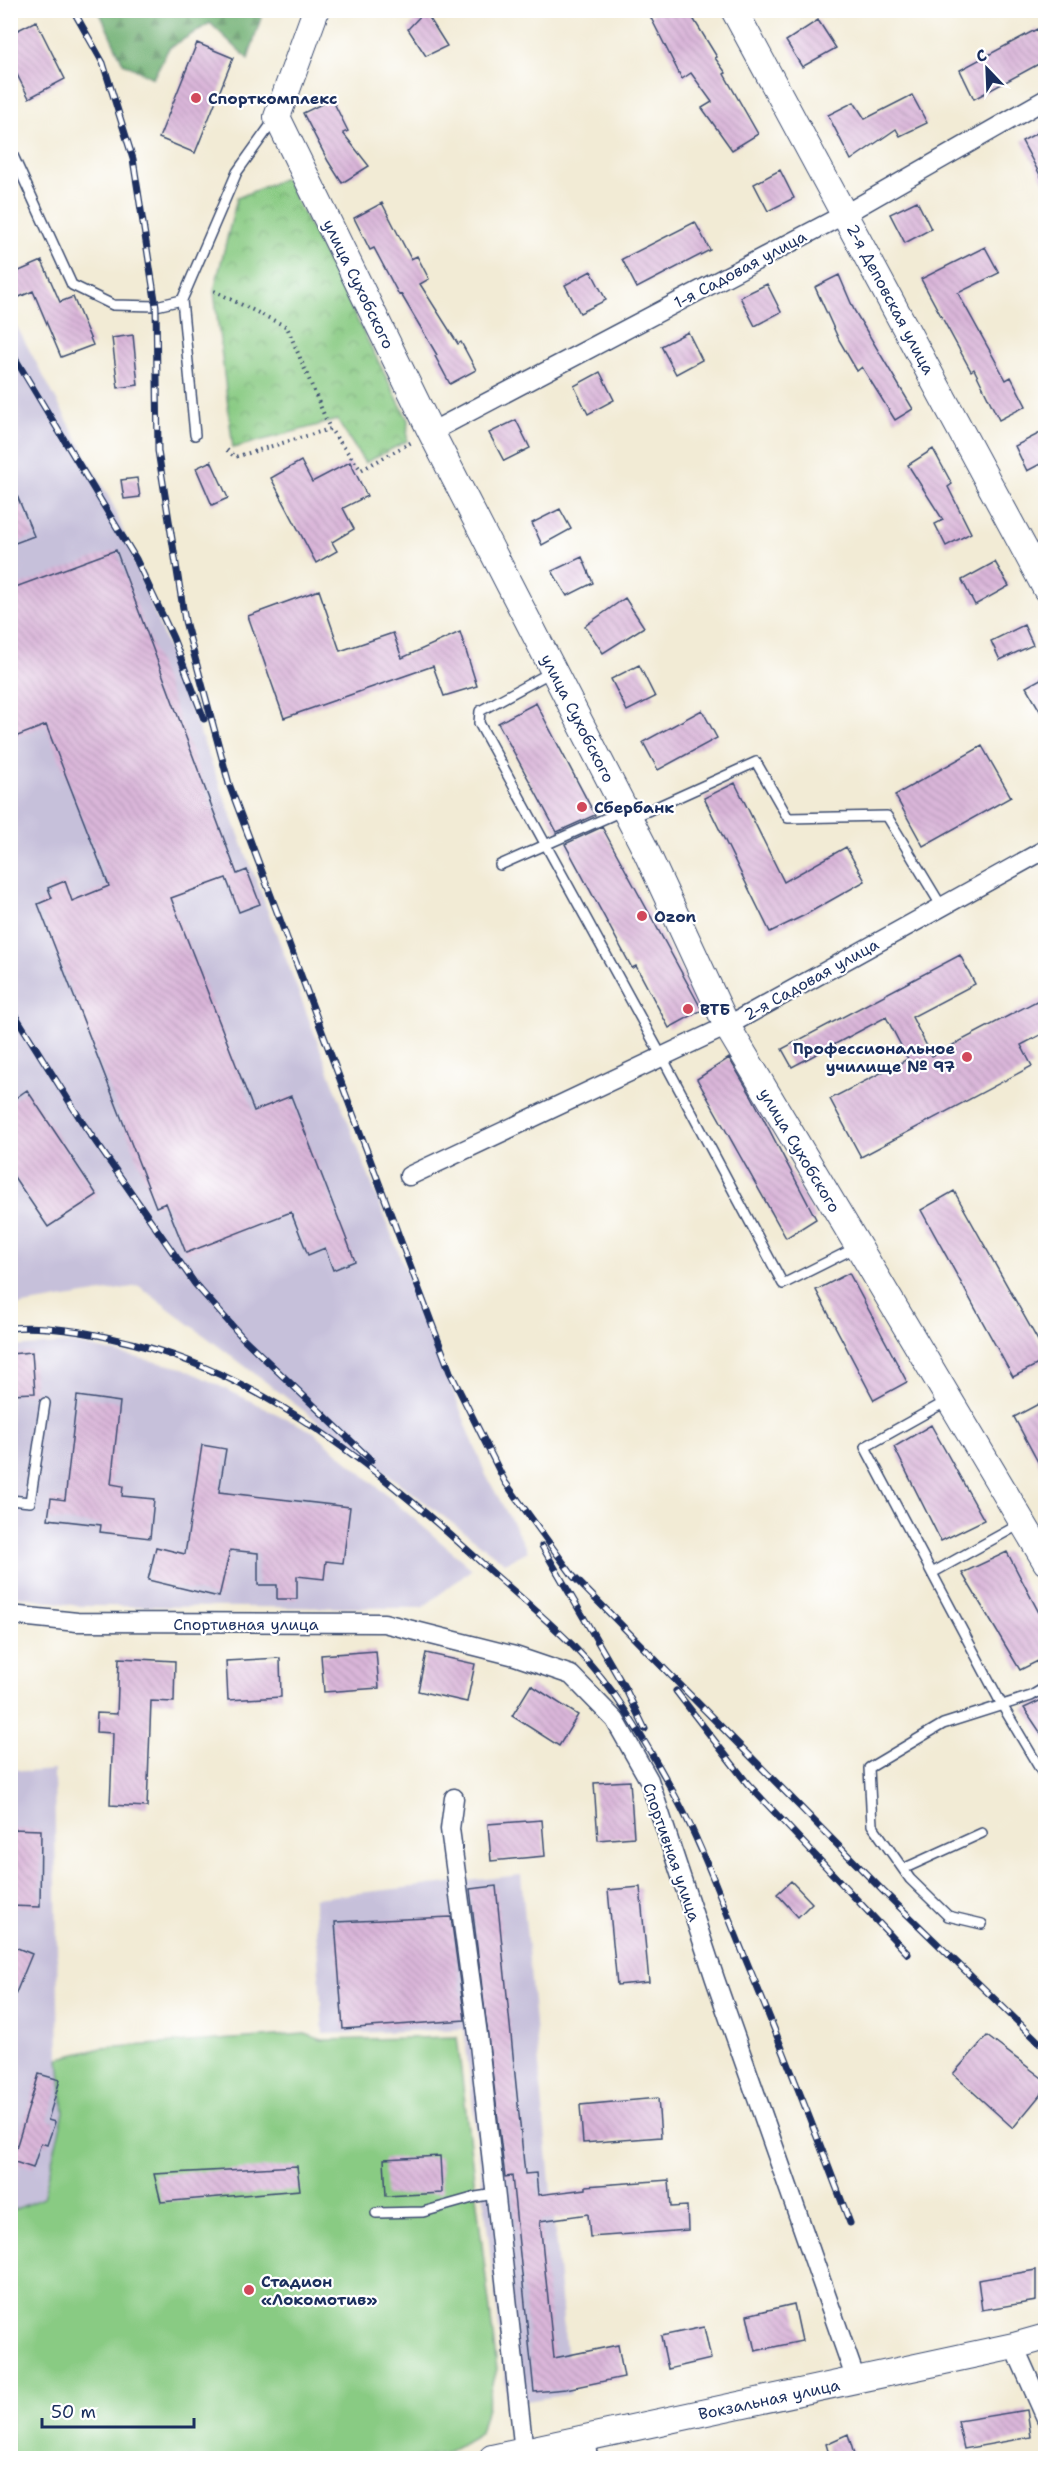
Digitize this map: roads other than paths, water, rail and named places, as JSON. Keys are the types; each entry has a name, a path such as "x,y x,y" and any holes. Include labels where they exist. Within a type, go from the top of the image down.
{"street":[{"path":"277,117 316,10"},
{"name":"2-я Деповская улица","path":"734,10 1046,589"},
{"name":"1-я Садовая улица","path":"431,432 845,214 1046,99"},
{"name":"улица Сухобского","path":"277,117 431,432 627,814 727,1026 1046,1562"},
{"name":"2-я Садовая улица","path":"409,1176 727,1026 1046,849"},
{"name":"Спортивная улица","path":"10,1615 88,1622 384,1623 516,1656 570,1675 615,1720 649,1780 715,1979 856,2380"},
{"path":"454,1798 450,1828 478,2035 524,2452"},
{"name":"Вокзальная улица","path":"492,2458 524,2452 586,2449 856,2380 1046,2337"},
{"path":"1014,2346 1046,2418"}],"lane":[{"path":"195,435 182,300 237,172 277,117"},
{"path":"10,149 72,285 113,305 156,306 182,300"},
{"path":"554,671 480,711 479,723 783,1284 857,1246"},
{"path":"500,865 756,762 788,818 887,816 942,907"},
{"path":"949,1400 865,1447 1002,1705 1046,1779"},
{"path":"10,1500 30,1502 45,1403"},
{"path":"932,1573 1022,1523"},
{"path":"982,1924 948,1916 903,1869 872,1825 869,1768 943,1724 1031,1696 1046,1687"},
{"path":"903,1869 982,1833"},
{"path":"376,2213 423,2212 495,2194"}],"railway":[{"path":"73,10 103,63 133,159 156,306 158,451 185,621 229,784 450,1372 505,1482 573,1576 883,1891 1046,2049"},
{"path":"10,350 136,559 173,638 204,719"},
{"path":"10,1007 84,1125 195,1284 243,1338 371,1460"},
{"path":"10,1328 36,1327 76,1331 170,1354 222,1375 272,1401 320,1431 410,1500 549,1622 598,1673 613,1692 662,1772 690,1826 783,2051 850,2223"},
{"path":"542,1546 627,1692 645,1729"},
{"path":"676,1691 747,1783 908,1954"}],"place":[{"name":"Спорткомплекс","path":"196,98"},
{"name":"Сбербанк","path":"582,807"},
{"name":"Ozon","path":"642,916"},
{"name":"ВТБ","path":"688,1009"},
{"name":"Профессиональное училище № 97","path":"967,1057"},
{"name":"Стадион «Локомотив»","path":"249,2290"}]}
